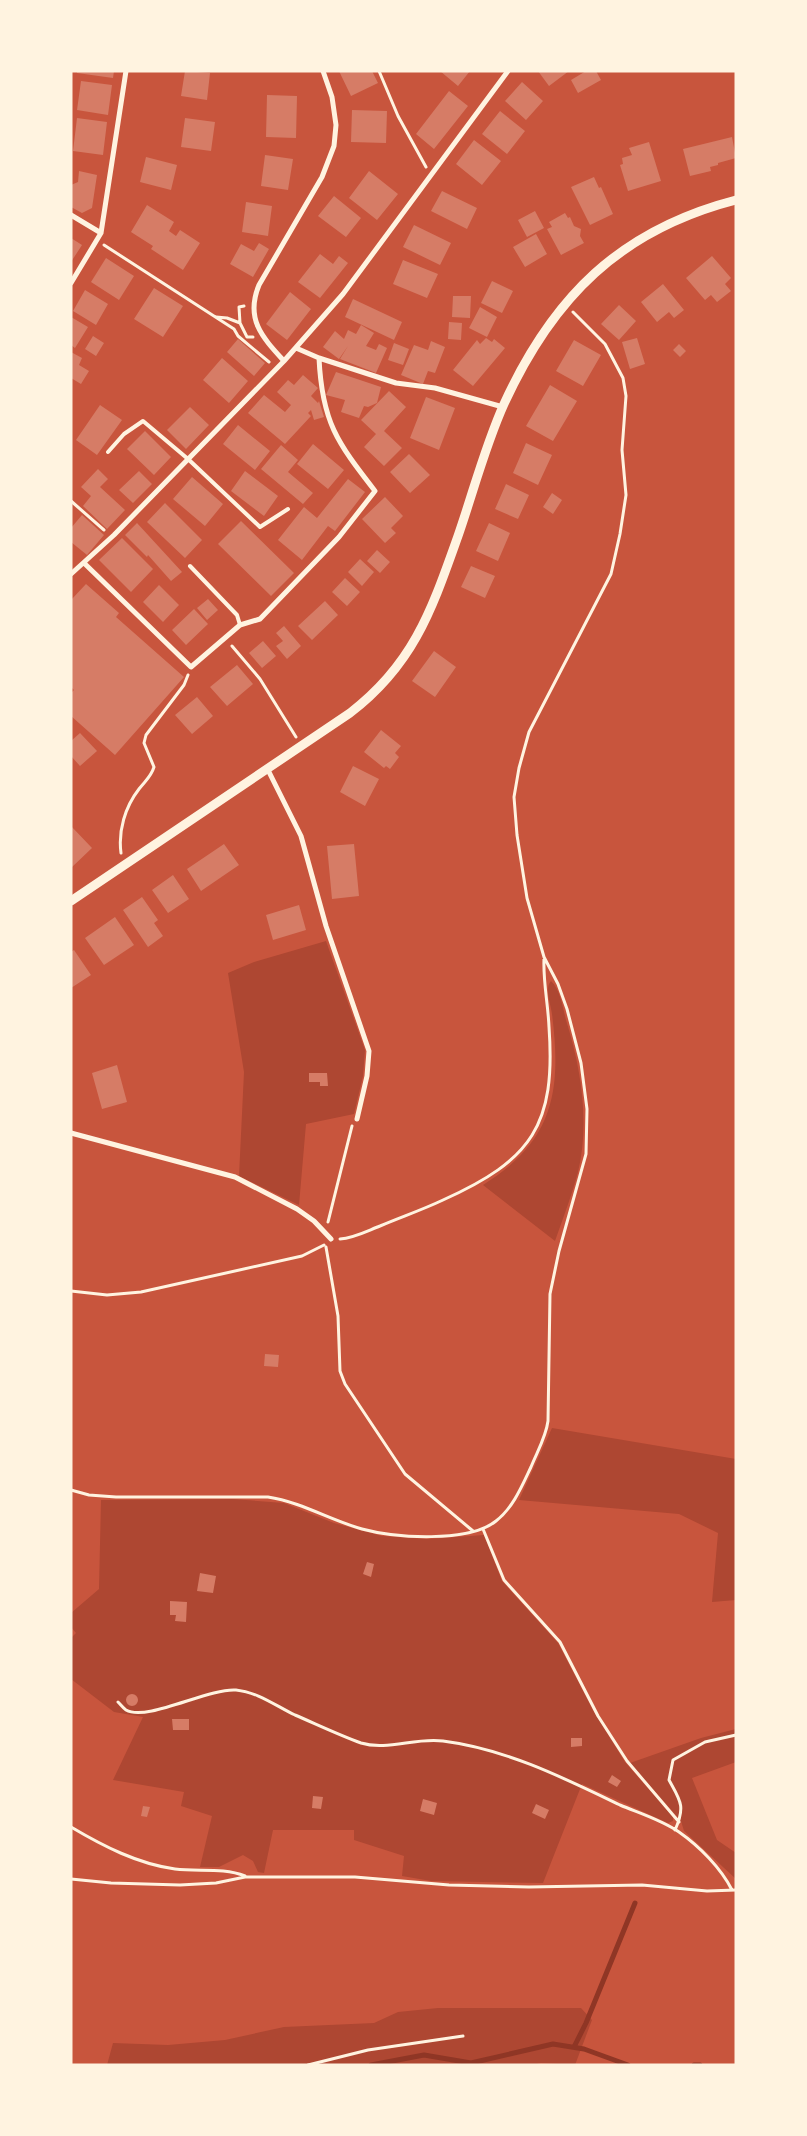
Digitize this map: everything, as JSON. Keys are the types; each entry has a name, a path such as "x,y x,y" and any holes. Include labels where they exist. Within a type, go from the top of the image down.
{"street":[{"path":"71,284 101,233 126,71"},
{"path":"284,361 263,338 254,320 253,305 259,285 322,177 334,146 332,97 323,71"},
{"path":"71,574 112,537 284,361 343,294 508,71"},
{"path":"71,901 359,706 394,671 415,642 438,596 503,406 536,347 564,305 592,274 641,237 676,219 736,200"},
{"path":"71,215 101,233"},
{"path":"296,348 319,358 396,383 435,388 503,406"},
{"path":"84,563 191,667 240,625 260,619 339,537 375,491 343,450 332,430 320,389 319,358"},
{"path":"267,768 301,836 326,926 369,1051 366,1084 357,1119"},
{"path":"71,1133 234,1178 291,1205 326,1232 331,1239"}],"lane":[{"path":"108,452 124,434 143,421 188,459 260,527 288,509"},
{"path":"190,566 237,615 240,625"}],"path":[{"path":"379,71 398,116 431,174"},
{"path":"97,241 234,329 238,336 276,369"},
{"path":"71,1490 89,1495 116,1497 268,1497 292,1502 345,1524 384,1533 429,1536 474,1532 499,1519 512,1503 546,1432 549,1415 548,1336 552,1283 586,1147 586,1092 576,1043 561,990 544,957 523,878 514,807 515,790 529,732 611,574 626,495 622,450 626,396 623,378 605,344 564,305"},
{"path":"239,307 241,328"},
{"path":"216,317 227,318 240,323"},
{"path":"71,501 112,537"},
{"path":"226,637 260,679 301,746"},
{"path":"126,864 121,852 120,843 124,814 138,790 151,776 154,766 144,744 146,735 184,685"},
{"path":"71,1291 107,1295 142,1292 307,1255 325,1245 331,1239 349,1237 423,1210 472,1187 502,1168 526,1145 544,1113 550,1081 549,1026 544,989 544,957"},
{"path":"326,1232 352,1124 357,1119"},
{"path":"325,1245 338,1316 342,1378 405,1474 474,1532"},
{"path":"483,1529 504,1580 560,1642 598,1716 627,1761 678,1822"},
{"path":"118,1702 127,1710 142,1712 173,1705 212,1692 240,1690 267,1700 361,1743 377,1746 424,1740 441,1740 527,1763 674,1830 709,1860 726,1878 734,1890"},
{"path":"674,1830 678,1822 681,1800 668,1778 673,1760 706,1742 736,1735"},
{"path":"71,1827 110,1848 154,1865 183,1870 232,1871 245,1877"},
{"path":"71,1879 111,1883 180,1885 216,1883 245,1877 370,1878 449,1885 529,1887 642,1885 707,1891 734,1890"},
{"path":"308,2065 332,2063 368,2050 464,2036"}],"shaded area":[{"path":"326,941 365,1050 363,1076 354,1114 306,1124 299,1205 239,1176 244,1072 228,973 254,962"},
{"path":"551,981 561,999 576,1057 580,1076 583,1115 582,1153 578,1172 555,1241 483,1185 525,1151 548,1113 553,1091 555,1068 555,1042 548,992"},
{"path":"552,1428 736,1459 736,1600 712,1602 718,1533 679,1514 519,1500"},
{"path":"233,1499 284,1503 334,1523 382,1536 428,1539 484,1535 502,1581 558,1643 594,1712 625,1762 673,1817 673,1821 668,1823 582,1784 543,1883 431,1881 402,1876 404,1856 354,1840 354,1830 273,1830 264,1873 258,1872 253,1861 243,1855 219,1867 200,1867 212,1816 181,1806 184,1792 113,1780 143,1717 114,1712 71,1679 71,1638 76,1633 71,1627 71,1613 99,1589 101,1500"},
{"path":"736,1729 736,1762 692,1778 717,1840 736,1853 736,1879 684,1831 681,1821 630,1763 701,1738"},
{"path":"438,2008 581,2008 592,2020 575,2065 541,2063 533,2065 107,2065 113,2043 168,2045 225,2040 284,2027 374,2023 398,2012"}],"building":[{"path":"77,71 114,71 113,78 77,73"},
{"path":"185,71 210,73 207,100 181,96"},
{"path":"339,71 372,71 378,83 351,96"},
{"path":"440,71 470,71 458,86"},
{"path":"538,71 569,71 549,86"},
{"path":"586,71 596,71 601,80 578,93 571,80"},
{"path":"81,81 112,85 108,115 77,110"},
{"path":"522,82 543,101 526,120 505,101"},
{"path":"449,91 468,106 434,149 416,134"},
{"path":"267,95 297,96 296,138 266,137"},
{"path":"352,110 387,111 386,143 351,142"},
{"path":"500,111 525,131 507,154 482,134"},
{"path":"77,118 107,122 103,155 73,151"},
{"path":"185,118 215,122 211,151 181,147"},
{"path":"732,137 736,158 710,167 711,171 690,176 683,149"},
{"path":"474,140 501,161 482,185 456,164"},
{"path":"649,142 661,181 628,191 620,165 623,164 622,158 632,155 629,148"},
{"path":"265,155 293,159 288,190 261,186"},
{"path":"146,157 177,165 171,190 140,182"},
{"path":"79,171 97,175 92,208 82,213 71,207 71,185 78,182"},
{"path":"369,171 398,194 377,220 349,198"},
{"path":"594,177 599,188 601,187 613,214 590,225 571,187"},
{"path":"442,191 477,208 467,229 431,211"},
{"path":"334,196 361,218 346,237 318,216"},
{"path":"246,202 272,206 268,236 242,232"},
{"path":"147,205 174,222 169,231 176,236 180,230 200,243 183,270 151,249 153,246 131,232"},
{"path":"535,211 544,228 527,237 518,220"},
{"path":"565,213 568,218 570,217 574,226 581,229 580,236 584,243 561,255 547,229 552,227 549,222"},
{"path":"414,225 451,243 440,265 403,247"},
{"path":"536,234 547,254 525,267 513,247"},
{"path":"71,238 82,245 71,262"},
{"path":"259,243 269,249 253,277 230,264 241,244 254,251"},
{"path":"320,254 333,264 339,256 348,263 320,298 298,282"},
{"path":"712,256 731,278 725,284 731,291 717,302 711,295 705,300 686,278"},
{"path":"106,258 134,276 119,300 91,282"},
{"path":"403,260 438,274 427,298 393,284"},
{"path":"492,281 513,291 502,313 481,303"},
{"path":"663,284 684,310 674,318 669,312 657,322 641,302"},
{"path":"154,288 183,306 163,337 134,319"},
{"path":"85,290 108,304 96,325 73,311"},
{"path":"290,292 311,309 287,340 266,324"},
{"path":"453,296 471,296 470,318 452,317"},
{"path":"353,299 402,322 394,340 345,317"},
{"path":"619,305 636,321 619,340 601,324"},
{"path":"480,307 497,317 487,337 469,328"},
{"path":"71,317 88,327 75,348 71,345"},
{"path":"449,322 462,323 461,340 448,339"},
{"path":"361,325 374,333 366,346 376,350 379,344 387,348 376,373 340,359 348,346 339,359 323,347 335,331 344,339 348,330 356,334"},
{"path":"93,336 104,343 96,356 85,349"},
{"path":"486,338 492,342 494,339 505,348 473,386 453,370 477,340 480,344"},
{"path":"637,338 645,364 630,369 622,342"},
{"path":"238,339 265,363 254,376 227,352"},
{"path":"574,340 601,355 583,386 556,371"},
{"path":"431,341 445,347 435,373 428,371 423,384 401,375 414,345 428,350"},
{"path":"394,343 409,349 403,365 388,360"},
{"path":"679,344 686,351 680,357 673,350"},
{"path":"71,352 82,358 79,365 89,371 81,384 71,378"},
{"path":"222,358 248,381 229,403 203,380"},
{"path":"336,372 381,387 377,403 368,407 364,406 359,418 341,412 345,400 326,395"},
{"path":"303,375 318,388 311,396 318,403 319,401 324,417 314,420 311,410 308,413 311,416 285,444 248,413 264,395 285,412 291,405 277,392 288,380 294,385"},
{"path":"550,385 577,401 553,441 526,426"},
{"path":"389,391 406,407 384,431 402,448 384,466 364,447 376,434 361,420"},
{"path":"426,397 455,408 439,450 410,438"},
{"path":"100,405 122,420 97,455 76,440"},
{"path":"190,407 209,425 186,449 167,430"},
{"path":"238,425 270,451 255,470 223,444"},
{"path":"145,431 171,457 154,475 127,449"},
{"path":"526,443 552,455 538,485 513,473"},
{"path":"313,444 344,470 328,489 297,464"},
{"path":"281,445 298,460 288,472 313,493 303,504 261,469"},
{"path":"409,454 430,475 410,493 390,472"},
{"path":"98,469 108,479 100,487 125,510 107,529 83,506 91,496 81,487"},
{"path":"139,471 152,484 133,503 119,490"},
{"path":"245,471 278,496 264,516 231,491"},
{"path":"192,477 223,504 205,526 173,499"},
{"path":"348,479 365,492 335,531 328,526 302,560 278,540 304,507 317,518"},
{"path":"506,484 529,495 518,519 495,509"},
{"path":"552,493 562,500 553,514 543,507"},
{"path":"385,497 403,516 391,528 396,533 385,543 362,519"},
{"path":"165,503 202,540 185,558 147,522"},
{"path":"82,515 104,535 87,555 71,542 71,528"},
{"path":"241,521 294,573 271,596 218,544"},
{"path":"137,523 182,572 171,581 148,555 147,557 125,535"},
{"path":"489,523 510,533 498,561 476,551"},
{"path":"122,538 153,569 131,592 99,560"},
{"path":"377,550 390,562 380,573 367,561"},
{"path":"360,559 374,572 362,586 348,572"},
{"path":"471,566 495,576 485,598 461,587"},
{"path":"345,578 360,592 347,606 332,592"},
{"path":"86,584 119,613 116,617 184,677 115,755 71,716 71,693 74,690 71,687 71,600"},
{"path":"159,585 179,605 163,622 143,602"},
{"path":"208,599 218,610 207,620 197,608"},
{"path":"325,601 338,615 312,640 298,626"},
{"path":"194,609 208,624 186,645 172,630"},
{"path":"284,626 301,646 287,659 276,646 283,641 276,633"},
{"path":"263,641 276,656 262,668 249,653"},
{"path":"434,651 456,667 435,697 412,681"},
{"path":"237,665 253,684 227,706 210,687"},
{"path":"197,697 213,716 192,734 175,715"},
{"path":"381,730 401,746 395,753 399,757 390,769 386,766 384,768 364,752"},
{"path":"80,733 97,751 80,766 71,756 71,741"},
{"path":"353,766 379,779 365,806 340,792"},
{"path":"71,826 92,848 71,868"},
{"path":"224,844 239,865 201,891 187,869"},
{"path":"354,844 359,896 332,899 327,846"},
{"path":"173,875 189,899 168,913 152,890"},
{"path":"142,897 158,920 154,923 163,936 148,947 123,910"},
{"path":"299,905 306,930 273,940 266,915"},
{"path":"115,917 134,945 104,965 85,938"},
{"path":"74,950 91,975 71,988 71,952"},
{"path":"117,1065 127,1102 102,1109 92,1073"},
{"path":"309,1073 327,1073 328,1086 320,1086 320,1082 309,1082"},
{"path":"265,1354 279,1355 278,1367 264,1366"},
{"path":"367,1562 374,1564 371,1577 363,1574"},
{"path":"200,1573 216,1576 213,1593 197,1591"},
{"path":"170,1601 187,1602 186,1622 175,1621 176,1615 170,1615"},
{"path":"134,1694 137,1695 137,1705 130,1706 127,1705 126,1698 127,1695"},
{"path":"172,1719 189,1719 189,1730 173,1730"},
{"path":"571,1738 582,1738 582,1746 571,1747"},
{"path":"612,1775 621,1781 617,1787 608,1782"},
{"path":"313,1796 323,1797 321,1809 312,1808"},
{"path":"423,1799 437,1803 434,1815 420,1811"},
{"path":"536,1804 549,1810 545,1819 532,1813"},
{"path":"143,1806 150,1807 147,1817 141,1816"}],"waterway":[{"path":"574,2047 586,2023 635,1903"},
{"path":"371,2065 424,2055 471,2063 553,2044 584,2049 628,2065"},
{"path":"694,2065 700,2065"}]}
